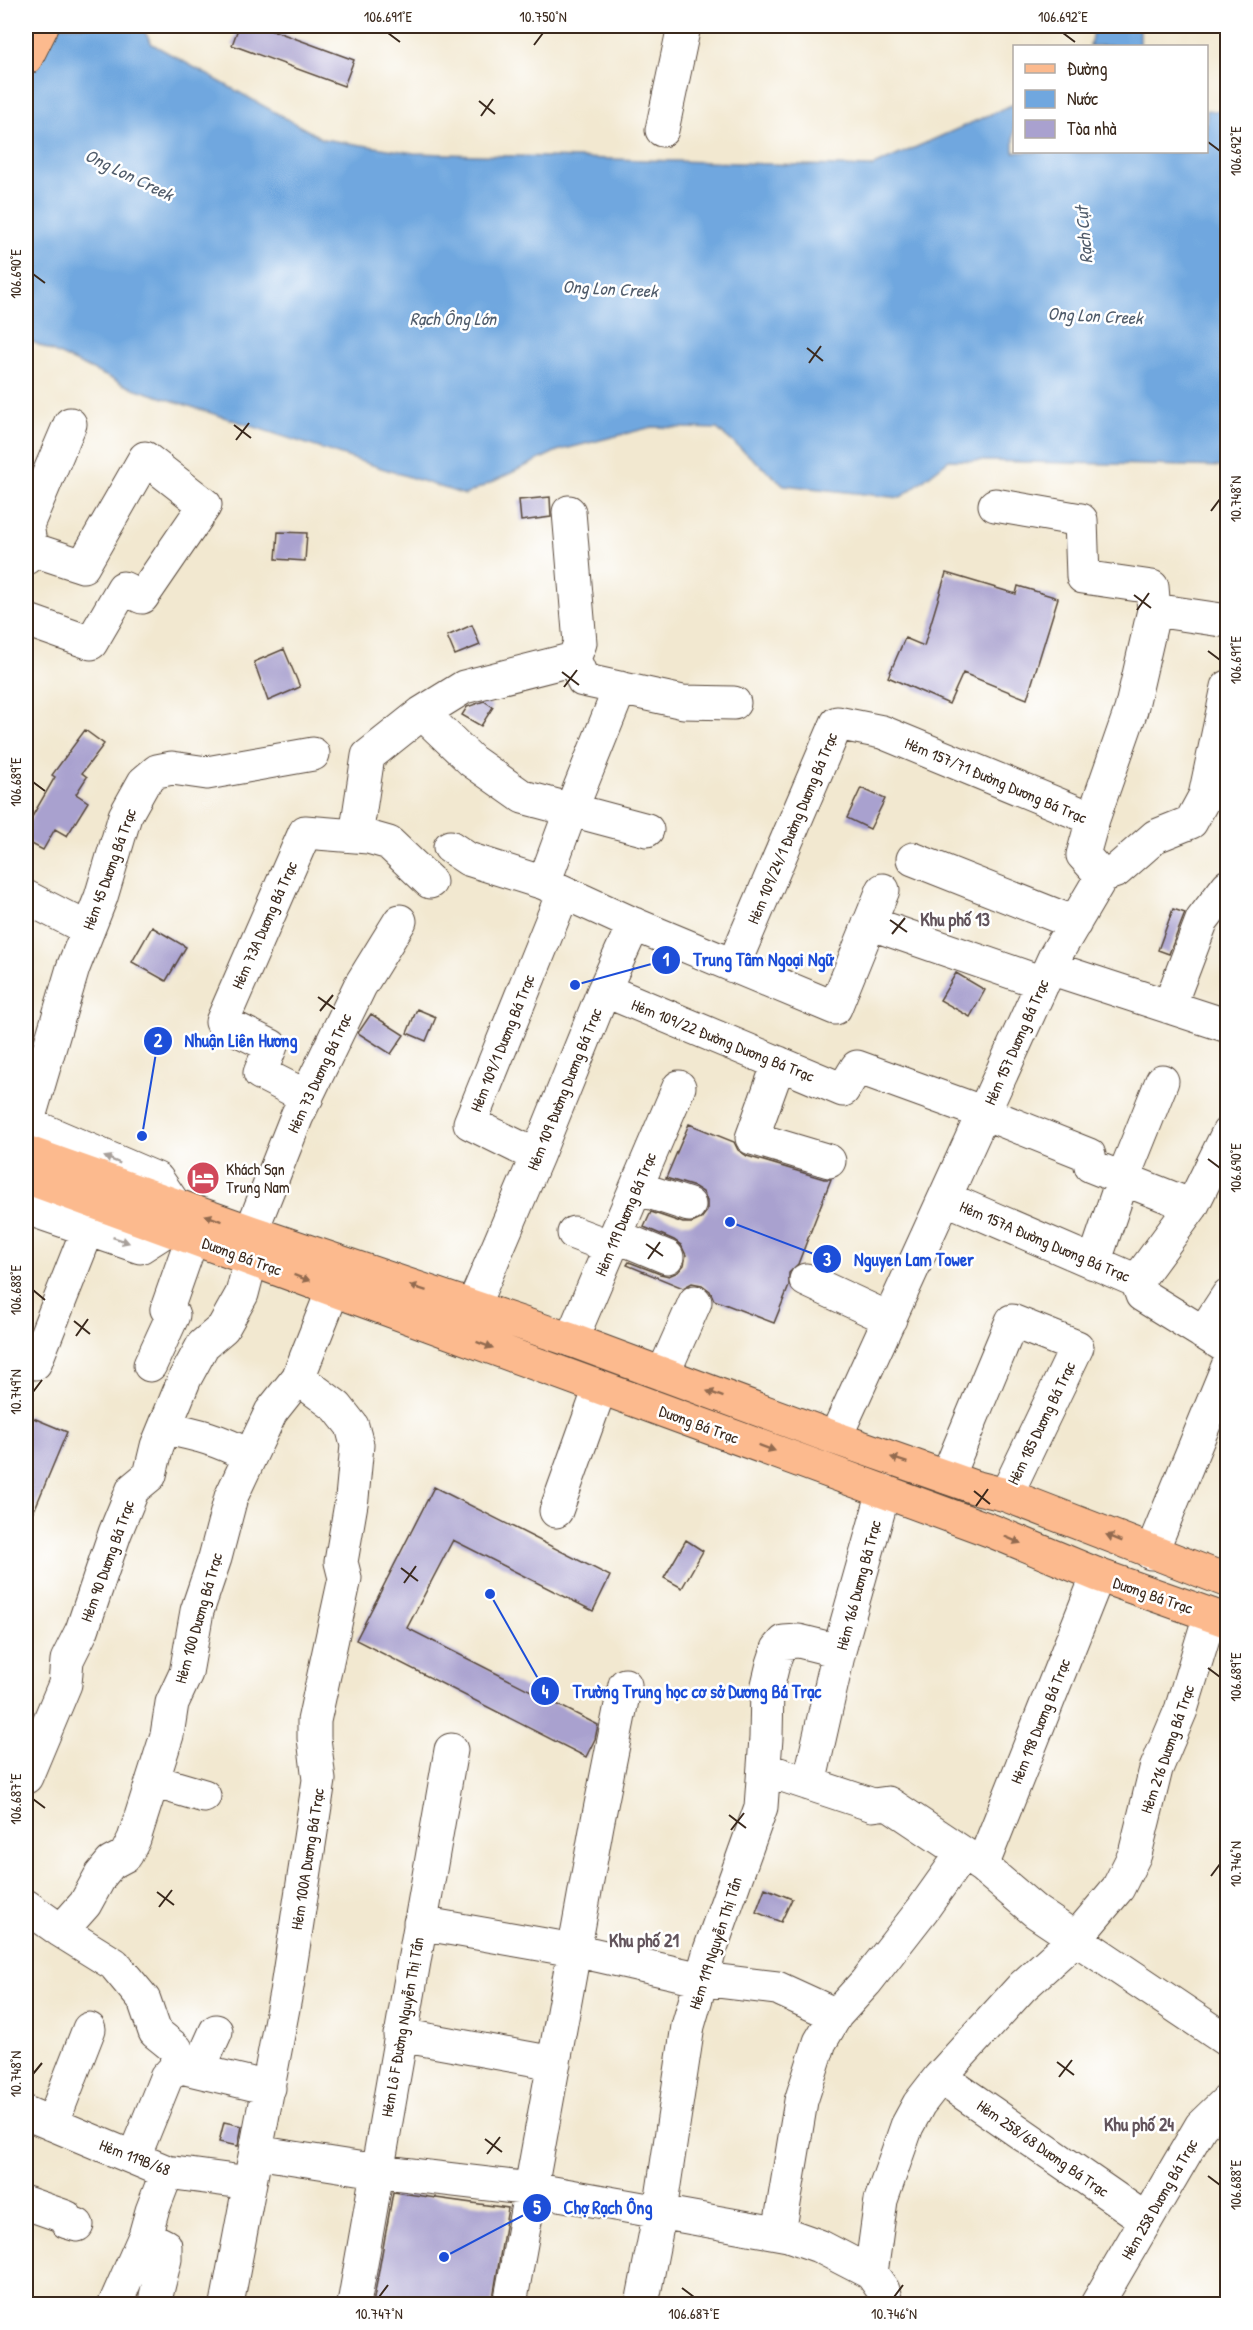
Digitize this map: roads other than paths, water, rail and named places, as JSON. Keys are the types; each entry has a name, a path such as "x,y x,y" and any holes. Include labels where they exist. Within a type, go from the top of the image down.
{"main road":[{"path":"26,58 42,26"},
{"path":"26,1133 165,1217"},
{"path":"26,1177 165,1217"},
{"name":"Dương Bá Trạc","path":"165,1217 251,1246 473,1306 834,1438 960,1482 1006,1495 1227,1581"},
{"name":"Dương Bá Trạc","path":"251,1246 333,1290 884,1491 1098,1575 1219,1618"},
{"path":"959,1519 960,1482"}],"street":[{"path":"662,130 684,26"},
{"path":"26,620 91,643 123,588 142,597 205,505 145,458 83,566 28,554 27,525 70,424"},
{"path":"995,505 1081,520 1083,577 1152,587 1154,610 1131,710 1094,819"},
{"path":"569,512 580,643 574,659 583,680 683,702 734,703"},
{"path":"1154,610 1227,621"},
{"path":"356,836 368,756 422,713 464,687 574,659"},
{"path":"1101,876 1116,871 1156,836 1191,822 1205,796 1221,755 1227,687"},
{"path":"620,688 571,810 553,888 835,1008 883,891"},
{"path":"422,713 472,761 523,797 647,830"},
{"name":"Hẻm 157/71 Đường Dương Bá Trạc","path":"837,723 882,732 1094,819 1083,855 1101,876"},
{"name":"Hẻm 109/24/1 Đường Dương Bá Trạc","path":"733,966 837,723"},
{"name":"Hẻm 45 Dương Bá Trạc","path":"26,1133 73,968 101,897 125,816 144,782 157,771 172,768 207,773 313,754"},
{"name":"Hẻm 73A Dương Bá Trạc","path":"307,1097 260,1073 271,1046 222,1022 305,832 368,837 389,843 439,888 459,853 553,888"},
{"path":"913,859 1075,923"},
{"name":"Hẻm 157 Dương Bá Trạc","path":"834,1438 1046,975 1101,876"},
{"path":"1169,1006 1202,921 1227,886"},
{"name":"Hẻm 109/1 Dương Bá Trạc","path":"537,1156 470,1123 553,888"},
{"path":"26,897 88,929"},
{"name":"Hẻm 73 Dương Bá Trạc","path":"251,1246 297,1116 360,986 400,921"},
{"path":"869,923 1046,975 1169,1006 1227,1026"},
{"name":"Hẻm 109 Đường Dương Bá Trạc","path":"473,1306 604,990 634,924"},
{"name":"Hẻm 109/22 Đường Dương Bá Trạc","path":"604,990 843,1090 857,1067 984,1113"},
{"path":"779,1063 752,1138 829,1161"},
{"path":"1094,1263 1123,1178 1162,1081"},
{"name":"Hẻm 119 Dương Bá Trạc","path":"571,1340 679,1087"},
{"path":"984,1113 1089,1155 1091,1166 1192,1206"},
{"path":"1137,1281 1192,1206 1227,1133"},
{"path":"637,1188 689,1205"},
{"name":"Hẻm 157A Đường Dương Bá Trạc","path":"945,1198 1137,1281 1142,1295 1215,1341"},
{"path":"26,1208 140,1247 165,1217"},
{"path":"150,1365 173,1315 167,1309 165,1217"},
{"path":"36,1363 88,1229"},
{"path":"574,1233 667,1257"},
{"name":"Hẻm 90 Dương Bá Trạc","path":"26,1777 65,1684 67,1660 82,1630 115,1533 133,1489 150,1475 157,1446 185,1378 203,1345 223,1328 242,1294 251,1246"},
{"path":"806,1280 890,1319"},
{"name":"Hẻm 100 Dương Bá Trạc","path":"61,1931 84,1904 101,1875 111,1863 126,1854 134,1839 167,1735 172,1703 186,1673 197,1611 215,1558 231,1497 271,1412 298,1378 333,1290"},
{"path":"1215,1341 1227,1295"},
{"path":"663,1374 695,1302"},
{"name":"Hẻm 185 Dương Bá Trạc","path":"960,1482 1012,1321 1077,1347 1006,1495"},
{"path":"1151,1553 1216,1428 1227,1366"},
{"name":"Hẻm 100A Dương Bá Trạc","path":"227,2304 287,1987 319,1780 314,1721 345,1578 341,1562 352,1498 357,1445 352,1426 337,1407 298,1378"},
{"path":"556,1511 600,1388"},
{"path":"165,1428 206,1436 249,1456"},
{"name":"Hẻm 166 Dương Bá Trạc","path":"809,1784 839,1651 884,1491"},
{"name":"Hẻm 198 Dương Bá Trạc","path":"779,2234 801,2101 820,2042 836,2015 866,1982 910,1926 972,1860 1098,1575"},
{"name":"Hẻm 216 Dương Bá Trạc","path":"871,2273 881,2200 907,2126 919,2104 940,2077 1022,1987 1076,1938 1118,1888 1135,1854 1156,1769 1219,1618"},
{"name":"Hẻm 119 Nguyễn Thị Tần","path":"642,2304 660,2211 688,2026 761,1807 767,1689 778,1649 784,1642 799,1641 839,1651"},
{"path":"510,2304 625,1685"},
{"name":"Hẻm Lô F Đường Nguyễn Thị Tần","path":"354,2304 451,1750"},
{"path":"764,1769 873,1805 888,1803 972,1860 1036,1912 1227,2041"},
{"path":"153,1781 204,1796"},
{"path":"26,1906 114,1964 144,2000 155,2032 176,2049 188,2069 269,2088"},
{"path":"420,1923 574,1950 702,1979 777,1988 836,2015"},
{"path":"39,2119 89,2029"},
{"path":"134,2157 166,2078 188,2069 216,2031"},
{"path":"400,2035 554,2063"},
{"name":"Hẻm 258/68 Dương Bá Trạc","path":"940,2077 1145,2219"},
{"name":"Hẻm 258 Dương Bá Trạc","path":"1097,2304 1201,2126 1227,2100"},
{"name":"Hẻm 119B/68","path":"39,2119 167,2172 250,2183"},
{"path":"256,2152 531,2189 779,2234 819,2246 871,2273 883,2290 886,2304"},
{"path":"115,2304 145,2236 167,2172"},
{"path":"26,2203 66,2217 67,2222 77,2225"},
{"path":"145,2236 165,2246 165,2259 156,2296"}],"water":[{"name":"Rạch Ông Lớn","path":"26,26 141,26 152,44 323,139 414,153 871,167 1013,104 1013,153 1208,153 1208,110 1227,112 1227,467 949,460 900,498 784,485 717,429 652,427 557,451 465,495 127,386 26,339"},
{"path":"1094,26 1140,26 1140,45 1090,45"}],"place":[{"name":"Trung Tâm Ngoại Ngữ","path":"575,985"},
{"name":"Nhuận Liên Hương","path":"142,1136"},
{"name":"Khách Sạn Trung Nam","path":"203,1178"},
{"name":"Nguyen Lam Tower","path":"730,1222"},
{"name":"Trường Trung học cơ sở Dương Bá Trạc","path":"490,1594"},
{"name":"Chợ Rạch Ông","path":"444,2257"}],"district":[{"name":"Khu phố 13","path":"955,920"},
{"name":"Khu phố 21","path":"644,1941"},
{"name":"Khu phố 24","path":"1139,2125"}],"water label":[{"name":"Ong Lon Creek","path":"129,175"},
{"name":"Rạch Cụt","path":"1084,235"},
{"name":"Ong Lon Creek","path":"610,289"},
{"name":"Ong Lon Creek","path":"1095,316"}]}
